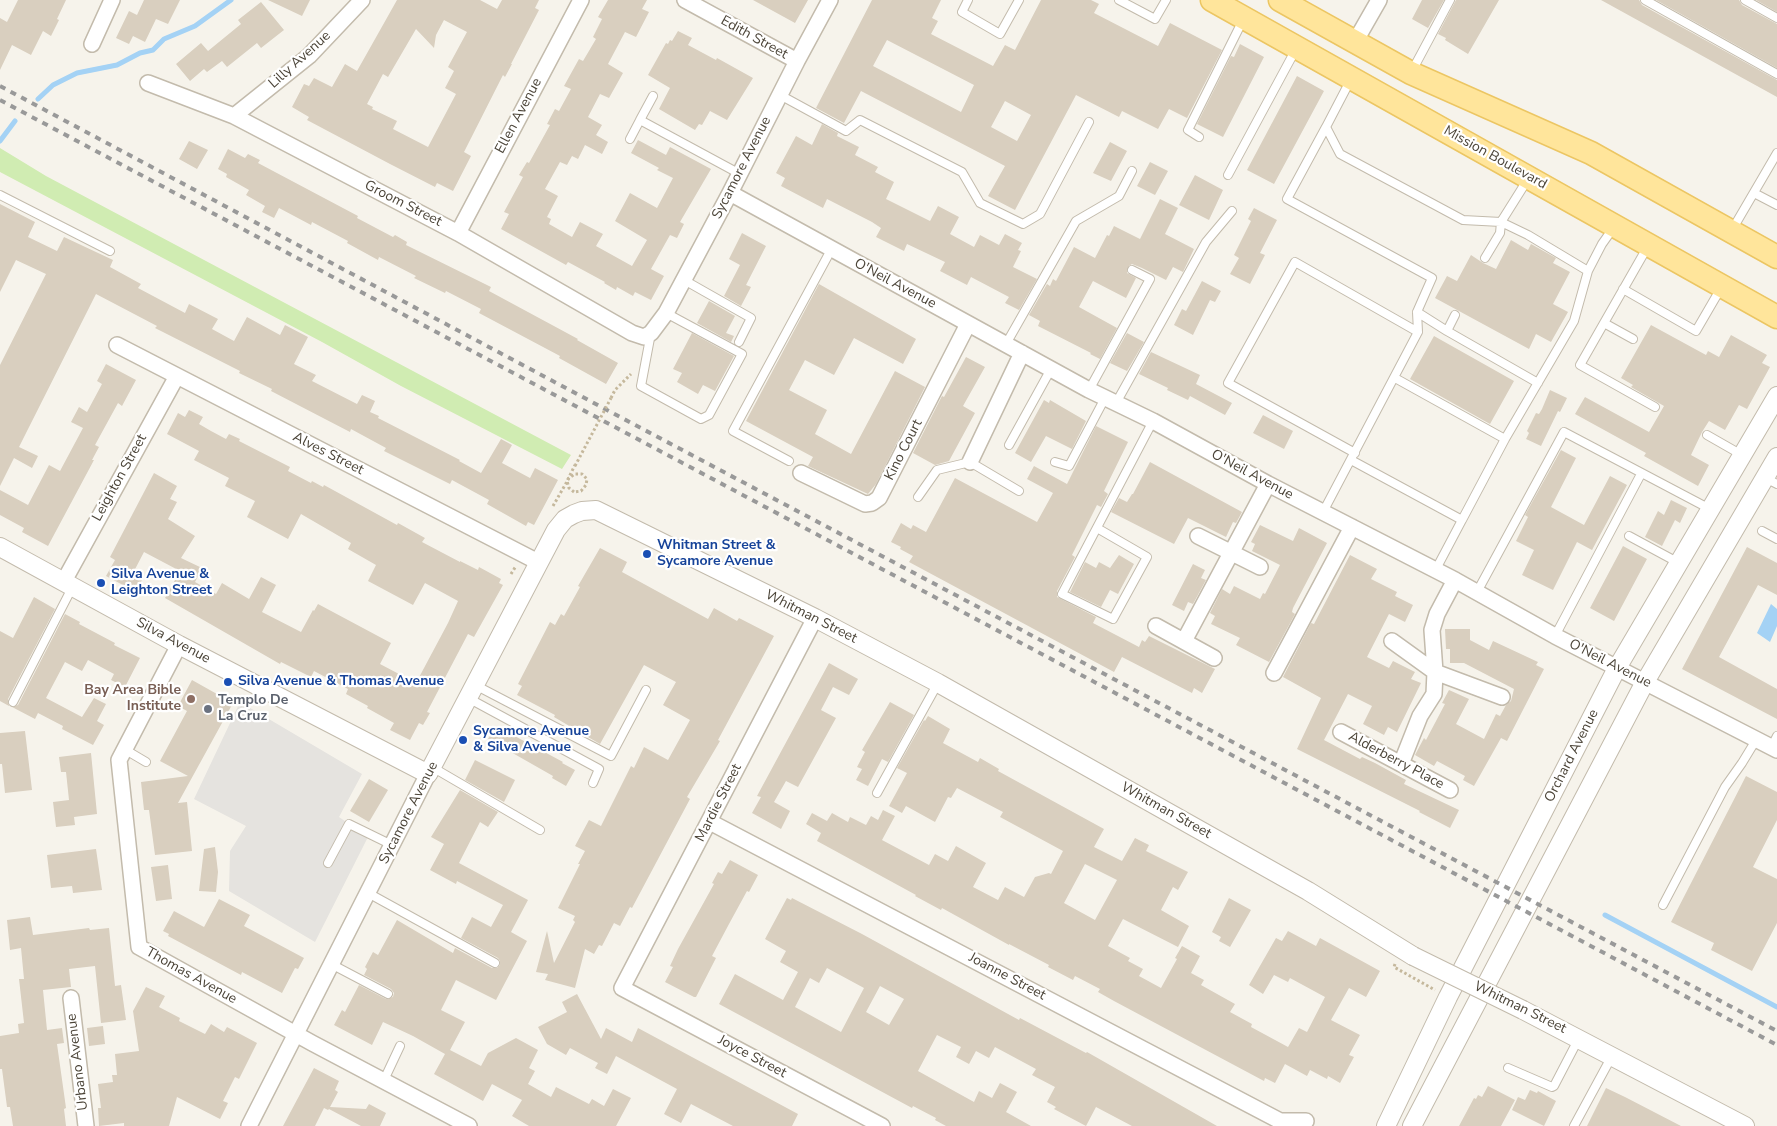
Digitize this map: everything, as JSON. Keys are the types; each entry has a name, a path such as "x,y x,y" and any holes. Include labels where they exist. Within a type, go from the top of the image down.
{"main road":[{"name":"Mission Boulevard","path":"1212,0 1777,316"},
{"path":"1283,1 1411,73 1591,153 1777,257"}],"street":[{"path":"92,44 112,0"},
{"name":"Lilly Avenue","path":"234,116 309,56 362,0"},
{"name":"Ellen Avenue","path":"458,233 581,0"},
{"name":"Edith Street","path":"685,0 797,61"},
{"name":"Sycamore Avenue","path":"651,334 666,313 684,280 830,0"},
{"path":"1355,42 1380,0"},
{"name":"Groom Street","path":"148,84 234,116 458,233 632,333 644,338 651,334"},
{"name":"O'Neil Avenue","path":"730,193 1089,390 1153,421 1268,484 1455,580 1555,636 1756,740 1775,745"},
{"name":"Kino Court","path":"801,473 865,504 872,503 879,498 968,324"},
{"name":"Alves Street","path":"117,345 538,562"},
{"path":"970,462 1022,353"},
{"name":"Leighton Street","path":"68,583 177,376"},
{"name":"Orchard Avenue","path":"1386,1126 1448,997 1617,668 1777,396"},
{"path":"1412,1126 1645,682 1771,481 1777,458"},
{"path":"1184,641 1268,484"},
{"name":"Whitman Street","path":"582,511 596,510 612,517 815,618 938,683 1308,891 1413,956 1579,1038 1745,1126"},
{"name":"Sycamore Avenue","path":"249,1126 538,562 556,530 565,519 582,511"},
{"path":"1274,673 1352,527"},
{"path":"1198,536 1260,567"},
{"name":"Silva Avenue","path":"0,547 179,645 430,771"},
{"path":"1400,764 1420,716 1434,694 1435,672 1432,630 1437,614 1455,580"},
{"name":"Mardie Street","path":"622,988 815,618"},
{"path":"1156,626 1214,658"},
{"path":"1392,641 1435,672 1502,697"},
{"name":"Thomas Avenue","path":"179,645 119,760 138,947 296,1034 470,1126"},
{"name":"Alderberry Place","path":"1341,732 1450,790"},
{"name":"Joanne Street","path":"710,822 1280,1121 1306,1121"},
{"name":"Joyce Street","path":"622,988 882,1126"},
{"name":"Urbano Avenue","path":"71,998 86,1126"}],"lane":[{"path":"968,0 962,12 1000,34 1019,0"},
{"path":"1119,0 1154,19 1166,0"},
{"path":"1411,73 1450,0"},
{"path":"1645,0 1777,74"},
{"path":"1745,0 1777,18"},
{"path":"1199,137 1188,130 1244,18"},
{"path":"1228,175 1297,47"},
{"path":"1323,512 1418,332 1417,312 1432,278 1287,198 1352,78"},
{"path":"780,95 846,131 860,120 962,172 980,203 1023,224 1040,214 1089,122"},
{"path":"630,139 653,96"},
{"path":"640,120 740,174"},
{"path":"1326,127 1340,154 1463,220 1501,222 1528,235 1588,270"},
{"path":"1731,232 1777,153"},
{"path":"1006,344 1076,221 1119,196 1132,171"},
{"path":"1485,258 1500,233 1501,222 1529,177"},
{"path":"1754,193 1777,205"},
{"path":"0,195 110,252"},
{"path":"1055,462 1069,466 1206,242 1232,211"},
{"path":"1435,571 1505,439 1574,321 1588,270 1615,225"},
{"path":"1649,244 1580,365 1655,408"},
{"path":"789,461 733,431 831,250"},
{"path":"1418,332 1295,262 1228,383 1462,520"},
{"path":"1089,390 1150,279 1132,270"},
{"path":"684,280 751,318 739,342"},
{"path":"1623,289 1696,331 1722,285"},
{"path":"1417,312 1538,383"},
{"path":"651,334 642,386 701,419 709,415 742,354 666,313"},
{"path":"1447,331 1455,315"},
{"path":"1604,323 1633,339"},
{"path":"1009,445 1051,369"},
{"path":"1395,378 1505,439"},
{"path":"1097,528 1146,557 1113,620 1062,594 1153,421"},
{"path":"1477,592 1564,432 1711,509"},
{"path":"1707,435 1742,455"},
{"path":"918,497 937,470 970,462 1019,491"},
{"path":"1555,636 1641,474"},
{"path":"1762,531 1777,539"},
{"path":"1629,536 1679,563"},
{"path":"13,702 68,583"},
{"path":"877,793 938,683"},
{"path":"471,691 611,756 646,690"},
{"path":"471,691 600,769 593,783"},
{"path":"1663,905 1725,787 1756,740"},
{"path":"124,749 146,762"},
{"path":"430,771 540,830"},
{"path":"328,863 349,824 392,845"},
{"path":"368,893 495,963"},
{"path":"331,964 388,994"},
{"path":"1508,1068 1552,1087 1579,1038"},
{"path":"384,1080 400,1046"},
{"path":"1574,1126 1612,1056"}],"path":[{"path":"556,502 569,478 575,474 582,474 586,479 586,486 581,491 574,492 569,488 567,482 575,466 615,390"},
{"path":"1396,963 1394,967 1448,997"}],"green space":[{"path":"0,148 46,176 571,455 562,469 401,386 322,342 0,172"}],"shaded area":[{"path":"240,702 362,774 339,817 368,837 315,942 229,891 230,851 246,826 194,799"}],"water":[{"path":"1771,604 1777,609 1777,626 1770,642 1757,633"}],"building":[{"path":"18,0 66,0 51,36 43,31 31,55 12,45 0,70 0,18 7,22"},
{"path":"144,0 180,0 168,24 156,19 145,42 133,36 129,44 116,38 129,11 137,15"},
{"path":"268,0 310,0 302,16"},
{"path":"397,0 480,0 497,9 502,0 539,0 535,8 539,10 464,152 471,156 453,191 437,183 435,187 390,164 307,120 309,117 292,107 304,84 309,86 314,78 332,87 345,64 357,71","holes":["444,20 467,32 448,67 454,71 445,88 456,94 428,147 393,129 397,121 372,109 373,107 367,104 383,74 388,77 416,29 434,48 436,35"]},
{"path":"608,0 647,0 642,9 649,12 636,37 625,32 608,64 623,73 609,98 600,94 588,117 602,125 596,135 608,142 602,154 585,145 578,159 572,156 567,165 560,162 545,189 558,196 547,217 551,219 549,224 572,237 580,222 603,234 596,246 632,266 647,240 615,221 630,193 657,208 673,178 631,153 638,140 666,155 670,147 711,169 680,222 684,224 677,238 670,235 651,269 664,276 651,300 635,292 633,296 617,287 616,290 568,262 566,265 501,229 509,214 504,212 523,177 519,175 527,162 529,163 550,125 547,124 555,109 559,111 571,89 564,86 579,59 583,61 596,39 593,37 602,19 598,17"},
{"path":"753,0 808,0 795,23"},
{"path":"872,0 941,0 932,18 938,21 931,34 993,66 1005,45 1015,50 1041,0 1091,0 1099,4 1094,13 1158,46 1170,23 1222,50 1187,118 1169,109 1158,129 1122,111 1119,117 1076,95 1015,210 988,196 1005,166 861,91 844,123 816,108","holes":["887,40 974,85 961,112 873,66","1005,101 1031,115 1017,141 991,127"]},
{"path":"1422,0 1444,0 1428,28 1412,19"},
{"path":"1456,0 1499,0 1468,54 1438,34"},
{"path":"1601,0 1639,0 1642,5 1777,80 1777,97"},
{"path":"1656,0 1739,0 1742,5 1777,24 1777,68"},
{"path":"1756,0 1777,0 1777,12"},
{"path":"261,2 284,30 261,48 257,43 227,67 222,61 207,72 204,69 190,81 176,64 201,43 208,51 241,24 238,20"},
{"path":"678,31 692,38 688,45 716,60 717,58 753,78 727,120 710,111 702,125 699,124 695,130 659,109 670,88 648,75 666,43 668,44 670,40 672,41"},
{"path":"1240,44 1264,57 1223,137 1197,124 1231,56 1234,57"},
{"path":"1297,76 1324,91 1274,184 1247,170"},
{"path":"822,124 838,133 837,136 859,147 855,155 878,167 875,172 894,182 886,199 930,221 938,206 959,217 950,234 974,247 980,235 999,245 1005,234 1022,243 1018,250 1021,251 1013,267 1037,279 1019,310 1005,303 1009,297 971,277 967,285 940,271 945,262 907,244 904,251 876,237 881,228 872,222 827,199 823,208 781,186 785,178 776,173 796,136 812,145"},
{"path":"189,141 208,150 197,169 179,159"},
{"path":"1110,142 1127,151 1111,181 1093,173"},
{"path":"228,149 245,158 248,154 260,160 258,163 358,216 357,218 393,237 395,235 407,242 406,245 491,287 489,291 618,363 606,384 559,358 560,356 479,313 481,309 446,291 445,293 414,278 416,276 379,257 378,260 312,222 311,225 279,208 274,218 262,212 265,206 246,195 249,190 226,177 227,174 218,169"},
{"path":"1150,162 1168,171 1155,195 1137,186"},
{"path":"1195,175 1223,190 1209,220 1179,205"},
{"path":"1160,199 1178,208 1165,234 1194,249 1183,272 1173,267 1166,280 1132,264 1129,266 1127,273 1136,278 1126,298 1093,281 1079,307 1117,328 1100,359 1038,326 1040,321 1029,315 1047,284 1050,286 1053,279 1056,281 1074,247 1095,258 1114,226 1140,239"},
{"path":"0,204 35,222 28,237 57,251 64,237 113,260 110,267 141,284 138,288 185,313 189,304 218,319 212,329 234,341 247,317 280,335 285,325 308,337 294,364 316,375 312,381 357,404 362,395 375,401 370,412 379,416 378,418 460,460 481,473 501,439 512,445 502,463 530,478 535,468 558,480 534,525 528,522 526,526 487,504 489,500 452,480 450,484 384,451 386,448 351,429 350,432 271,391 272,389 239,373 240,371 155,328 157,326 96,294 19,447 38,456 32,468 14,458 0,486 0,365 46,274 16,260 0,292"},
{"path":"1254,208 1277,220 1260,253 1265,255 1250,284 1230,274 1239,258 1234,255 1251,221 1248,219"},
{"path":"742,233 766,246 746,285 751,287 741,306 724,296 740,265 729,259"},
{"path":"1511,240 1528,250 1531,244 1556,258 1553,263 1570,272 1553,304 1568,312 1551,342 1536,334 1529,349 1435,298 1447,276 1457,281 1471,255 1496,269"},
{"path":"1202,281 1221,291 1215,302 1210,300 1193,335 1174,325 1182,309 1186,311"},
{"path":"819,284 916,339 903,364 854,338 834,375 805,360 789,390 827,410 815,434 851,454 895,371 925,387 876,484 868,494 808,466 813,457 746,421"},
{"path":"709,301 735,316 726,333 734,336 731,342 697,323"},
{"path":"1651,325 1706,355 1708,351 1719,357 1731,335 1767,355 1762,363 1770,367 1747,409 1739,405 1725,430 1709,421 1702,432 1691,455 1709,465 1698,486 1644,456 1646,453 1575,414 1585,397 1649,432 1664,406 1631,387 1633,385 1621,378"},
{"path":"692,333 734,356 715,391 703,385 698,394 677,382 682,373 673,369"},
{"path":"1127,333 1144,342 1127,371 1110,363"},
{"path":"1434,336 1514,381 1490,424 1410,379"},
{"path":"1151,352 1200,375 1196,384 1232,403 1225,415 1190,396 1188,400 1167,390 1168,388 1139,374"},
{"path":"966,357 985,367 963,406 975,413 949,461 935,465 913,453 942,396 944,397"},
{"path":"106,364 136,380 122,406 118,403 95,445 99,447 92,460 94,460 48,546 22,532 24,528 0,515 0,490 28,505 49,465 60,471 83,428 71,422 79,407 87,412 102,384 97,381"},
{"path":"1550,390 1567,398 1560,412 1558,411 1541,446 1526,439 1529,433 1527,431 1536,413 1539,414 1542,409"},
{"path":"1044,400 1049,403 1050,400 1086,421 1072,449 1046,436 1031,462 1015,453"},
{"path":"189,410 203,417 199,424 211,431 226,439 229,434 240,439 239,441 290,467 288,471 311,483 312,481 323,487 324,485 425,538 422,542 460,562 478,570 479,567 501,579 499,583 503,585 474,637 468,634 427,712 430,713 423,725 419,723 410,740 390,730 394,723 346,694 348,689 314,671 311,677 281,662 280,664 165,598 180,571 144,552 132,575 142,580 136,592 106,576 115,560 110,557 154,473 177,486 170,499 177,502 168,519 195,536 181,558 202,568 195,582 216,594 222,583 249,599 261,577 276,585 262,612 301,632 318,604 391,643 380,664 416,683 448,623 458,601 425,583 413,605 368,581 376,565 348,549 351,543 301,514 288,539 247,517 255,501 225,486 229,478 194,460 199,451 167,434 178,413 185,417"},
{"path":"1263,415 1293,431 1284,449 1253,433"},
{"path":"1096,426 1128,442 1104,491 1108,494 1101,507 1097,505 1072,555 1075,557 1057,591 1057,597 1096,617 1093,623 1139,647 1142,640 1145,642 1149,636 1215,669 1202,693 1194,688 1192,693 1122,657 1114,672 909,562 913,556 891,542 901,523 911,529 913,525 926,532 955,478 1037,522 1053,493 1027,479 1034,466 1067,484"},
{"path":"1561,450 1576,458 1551,507 1584,525 1610,476 1627,485 1592,550 1577,542 1553,590 1522,575 1534,550 1516,541 1528,517 1525,515"},
{"path":"1150,462 1242,512 1236,523 1233,522 1226,537 1188,518 1174,544 1111,512 1119,498 1127,502"},
{"path":"1671,500 1687,508 1680,523 1675,520 1662,546 1645,537 1658,511 1664,515"},
{"path":"1260,525 1293,541 1299,528 1327,543 1293,608 1292,612 1295,614 1269,662 1236,645 1240,638 1211,624 1215,616 1210,613 1222,589 1230,594 1234,586 1260,599 1263,593 1265,594 1280,565 1252,551 1255,544 1251,542"},
{"path":"1623,546 1647,559 1614,621 1590,608"},
{"path":"1747,547 1777,563 1777,595 1758,585 1719,657 1777,689 1777,719 1682,669"},
{"path":"600,548 627,562 622,572 708,619 714,608 737,621 739,618 774,636 718,740 720,741 687,797 690,799 632,908 630,907 620,926 614,923 602,946 599,945 594,954 585,949 575,988 545,980 548,974 536,972 547,931 554,963 575,922 573,920 575,916 558,908 585,851 575,846 589,820 601,826 631,766 634,768 644,747 668,760 690,720 663,705 676,682 644,665 600,744 554,717 555,715 517,695 522,686 518,684 550,622 555,625 561,614 564,616 580,587 578,586"},
{"path":"1119,555 1134,564 1118,594 1110,590 1101,607 1070,592 1085,562 1096,568 1099,562 1110,568"},
{"path":"1350,555 1377,569 1371,579 1397,592 1395,596 1413,605 1405,622 1389,614 1367,657 1389,668 1393,661 1415,672 1411,679 1421,683 1397,732 1388,727 1384,735 1363,724 1372,706 1348,694 1324,740 1360,759 1362,757 1375,763 1406,780 1404,784 1459,810 1450,828 1297,749 1321,698 1283,677 1311,623 1314,624"},
{"path":"1193,564 1205,570 1201,578 1206,580 1193,604 1188,602 1184,611 1172,605"},
{"path":"34,597 55,609 8,699 9,706 0,701 0,631 13,638"},
{"path":"65,614 80,622 79,624 115,643 114,645 140,658 125,687 111,680 114,674 88,660 82,671 65,662 46,698 82,717 94,698 106,704 97,721 104,725 93,745 62,729 63,726 38,713 35,719 12,707 18,705"},
{"path":"1445,629 1470,629 1470,640 1489,650 1493,641 1538,662 1536,665 1544,669 1507,741 1501,738 1474,786 1463,780 1465,776 1437,761 1434,766 1415,755 1424,738 1426,740 1445,704 1442,703 1449,690 1469,699 1456,724 1484,739 1496,714 1500,716 1506,705 1511,701 1514,689 1464,663 1450,663 1450,649 1446,649"},
{"path":"829,663 858,679 849,695 833,687 821,710 836,718 798,787 786,781 774,802 790,811 781,829 752,813 761,797 757,796"},
{"path":"192,680 233,703 178,803 187,802 192,851 155,855 149,810 144,810 141,782 188,776 160,761 187,711 178,706"},
{"path":"890,702 914,715 888,762 882,759 868,786 856,780 862,769 857,767 865,752 862,750"},
{"path":"928,716 950,729 943,743 978,762 980,758 999,769 998,771 1104,829 1094,847 1122,861 1135,838 1149,845 1146,851 1188,872 1178,890 1173,887 1161,910 1189,926 1178,947 1123,919 1108,946 1130,958 1128,961 1143,969 1139,976 1161,988 1182,946 1200,956 1191,973 1204,980 1201,985 1235,1004 1230,1012 1252,1024 1251,1027 1288,1047 1299,1028 1307,1032 1325,997 1290,978 1288,982 1274,975 1263,994 1249,985 1276,938 1282,941 1288,931 1316,946 1320,938 1380,971 1366,997 1349,988 1331,1020 1360,1035 1349,1055 1354,1057 1340,1083 1328,1076 1327,1079 1310,1070 1307,1076 1285,1064 1275,1083 1265,1078 1264,1081 1114,1001 1098,992 1100,989 1075,976 1073,980 1048,967 1049,965 942,908 941,910 817,841 821,833 806,824 812,813 827,821 832,813 848,822 850,817 866,825 871,816 878,820 883,810 895,816 882,840 929,865 935,854 948,861 956,846 986,863 973,887 998,900 1005,887 1024,897 1035,877 1051,874 1063,851 1000,817 1003,812 957,788 951,798 948,797 935,822 906,806 902,813 889,806 907,773 897,768","holes":["1085,864 1117,880 1095,920 1064,903"]},
{"path":"496,726 575,770 566,786 552,778 553,776 488,739"},
{"path":"25,731 32,790 5,793 2,764 0,764 0,733"},
{"path":"91,753 97,814 74,817 75,825 56,827 53,802 69,800 66,772 61,772 59,757"},
{"path":"475,760 515,780 504,802 465,780"},
{"path":"1746,776 1777,792 1777,820 1753,867 1777,879 1777,923 1752,971 1711,950 1714,943 1671,922"},
{"path":"369,779 388,790 369,822 350,811"},
{"path":"460,790 498,812 488,827 480,822 459,863 528,900 511,932 527,941 496,1000 456,980 441,1010 465,1022 450,1050 481,1066 488,1053 516,1038 538,1050 529,1068 535,1071 528,1084 551,1097 556,1087 589,1104 592,1099 604,1106 613,1089 631,1098 616,1126 529,1126 512,1116 522,1100 492,1084 483,1101 434,1074 445,1054 413,1036 383,1022 372,1045 334,1025 342,1010 345,1012 359,985 386,999 393,997 394,993 391,989 364,975 367,969 365,967 373,952 378,955 397,920 453,953 455,948 492,968 497,968 500,965 498,958 461,938 472,917 491,927 503,905 457,881 456,884 430,870 444,844 431,837"},
{"path":"215,847 218,872 216,892 199,891 204,849"},
{"path":"96,849 102,890 73,893 72,886 51,888 47,855"},
{"path":"730,860 758,875 749,892 747,891 712,956 716,958 696,997 694,997 665,982 673,967 670,966 678,949 714,884 712,883 718,872 722,874"},
{"path":"168,865 172,899 156,901 151,867"},
{"path":"787,898 791,900 792,898 1019,1020 1020,1018 1087,1052 1217,1126 1132,1126 1096,1107 1086,1126 1054,1109 1056,1107 1047,1102 1055,1087 1032,1075 1036,1069 995,1047 989,1058 976,1051 969,1064 956,1057 961,1047 937,1035 918,1071 974,1102 979,1091 992,1098 1000,1083 1017,1092 1006,1112 1031,1126 946,1126 935,1120 936,1118 913,1106 912,1108 719,1004 735,974 783,1000 798,972 780,962 786,951 765,939","holes":["827,968 864,988 841,1032 795,1007 810,978 819,983","880,986 904,999 889,1025 866,1012"]},
{"path":"1229,898 1251,910 1230,947 1219,941 1221,937 1212,932"},
{"path":"219,899 250,915 244,926 304,958 298,969 295,968 282,993 242,972 241,975 168,936 169,934 163,931 174,911 204,927"},
{"path":"30,917 33,935 89,928 90,930 109,928 115,986 121,985 126,1020 101,1023 95,966 69,969 71,987 43,990 47,1030 62,1028 64,1043 57,1044 66,1108 64,1109 66,1126 13,1126 10,1107 7,1107 2,1069 0,1069 0,1036 19,1033 18,1024 24,1023 19,979 24,979 21,948 10,950 7,920"},
{"path":"146,987 165,996 159,1007 180,1018 179,1021 205,1034 211,1024 224,1032 227,1027 257,1043 239,1079 235,1077 223,1101 228,1103 220,1119 177,1097 169,1126 124,1126 124,1123 99,1126 98,1108 101,1108 98,1084 113,1082 112,1075 117,1075 115,1054 139,1051 133,1011"},
{"path":"577,994 601,1039 606,1028 632,1042 638,1028 798,1114 792,1126 733,1126 691,1104 681,1123 664,1114 677,1089 616,1056 607,1074 595,1068 598,1063 570,1048 566,1055 547,1044 538,1027 567,1012 562,1002"},
{"path":"103,1026 105,1044 89,1046 87,1028"},
{"path":"314,1068 339,1081 335,1090 338,1092 330,1107 366,1109 369,1104 386,1113 380,1126 361,1126 324,1108 315,1126 283,1126"},
{"path":"1488,1086 1515,1100 1501,1126 1459,1126 1474,1098 1476,1099 1478,1095 1482,1097"},
{"path":"1606,1088 1625,1097 1681,1126 1587,1126"},
{"path":"1530,1090 1537,1093 1538,1091 1556,1101 1544,1126 1512,1110 1518,1097 1525,1100"}],"waterway":[{"path":"38,99 53,85 77,73 117,65 140,53 153,50 164,39 195,26 231,0"},
{"path":"0,141 15,121"},
{"path":"1605,915 1777,1007"}],"railway":[{"path":"0,86 1777,1031"},
{"path":"0,100 1777,1045"}],"place":[{"name":"Whitman Street & Sycamore Avenue","path":"647,554"},
{"name":"Silva Avenue & Leighton Street","path":"101,583"},
{"name":"Silva Avenue & Thomas Avenue","path":"228,682"},
{"name":"Bay Area Bible Institute","path":"191,699"},
{"name":"Templo De La Cruz","path":"208,709"},
{"name":"Sycamore Avenue & Silva Avenue","path":"463,740"}]}
